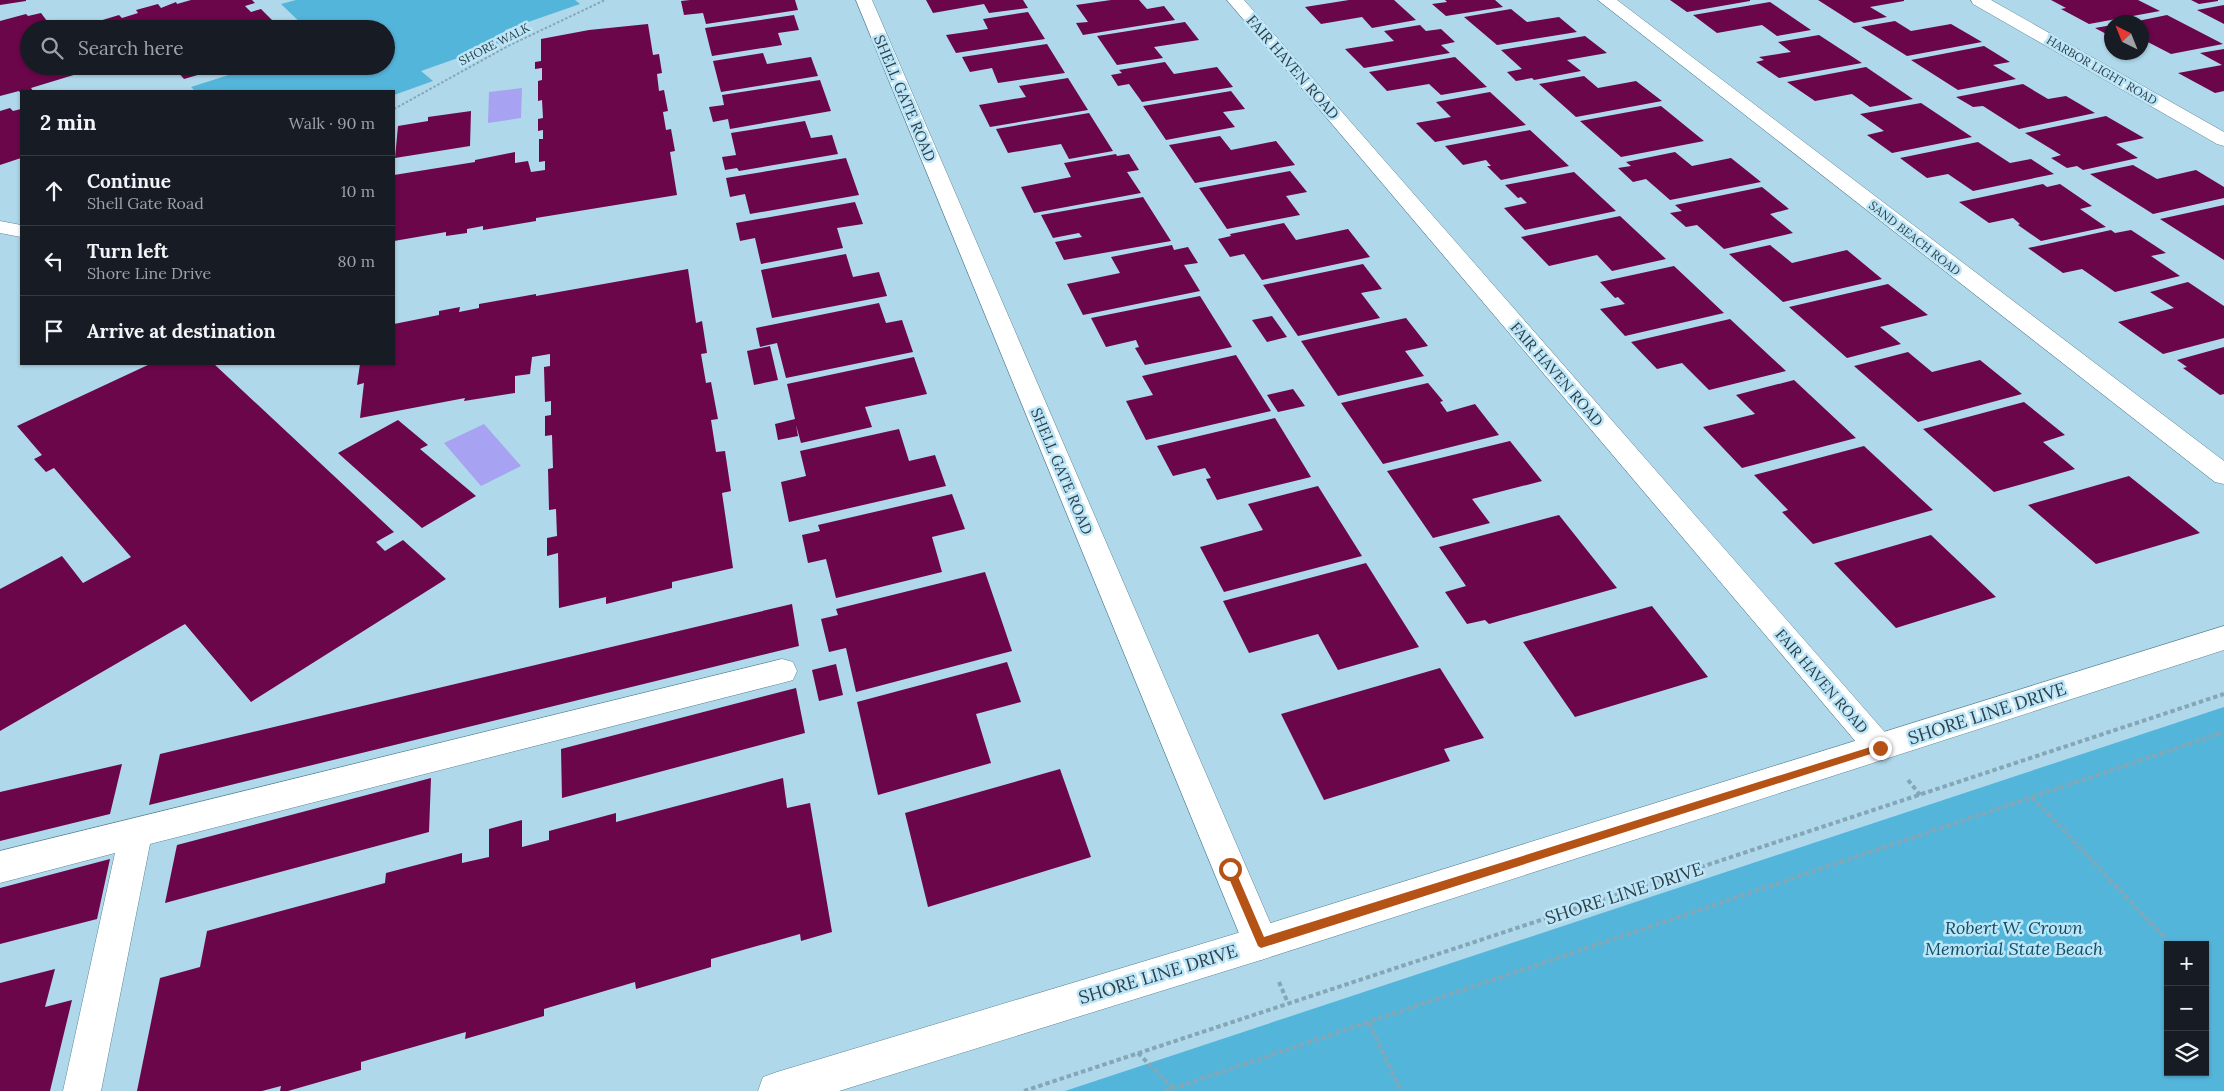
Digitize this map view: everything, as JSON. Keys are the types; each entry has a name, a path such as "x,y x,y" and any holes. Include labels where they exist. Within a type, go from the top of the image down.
{"street":[{"name":"SHELL GATE ROAD","path":"864,0 1261,943"},
{"name":"FAIR HAVEN ROAD","path":"1235,0 1880,748"},
{"name":"SAND BEACH ROAD","path":"1606,0 2224,475"},
{"name":"HARBOR LIGHT ROAD","path":"1979,0 2224,140"},
{"path":"0,227 20,231"},
{"name":"SHORE LINE DRIVE","path":"777,1091 1261,943 2224,638"},
{"path":"0,867 782,671"},
{"path":"82,1091 136,833"}],"path":[{"name":"SHORE WALK","path":"395,108 508,46 605,0"},
{"name":"SHORE LINE DRIVE","path":"1024,1091 2224,694"},
{"path":"1165,1091 2224,732"},
{"path":"2032,797 2167,940"},
{"path":"1369,1023 1401,1091"},
{"path":"1138,1053 1173,1088"}],"green space":[{"path":"296,0 575,0 580,4 505,30 515,38 421,71 433,81 395,95 395,90 194,90 191,87 229,75 395,75 395,20 298,20 281,4"},
{"name":"Robert W. Crown Memorial State Beach","path":"2224,707 2224,1091 1065,1091"}],"shaded area":[{"path":"522,88 521,118 488,123 489,92"},
{"path":"484,424 521,466 481,486 444,443"}],"building":[{"path":"0,0 26,0 26,1 0,5"},
{"path":"191,0 252,0 255,3 245,6 251,12 261,9 272,20 103,20 119,15 122,18 138,13 136,10 158,4 161,8 176,2 177,4"},
{"path":"795,0 798,10 706,24 703,13 684,15 681,1"},
{"path":"926,0 1023,0 1028,8 989,13 984,4 933,13"},
{"path":"1111,0 1139,0 1147,9 1164,6 1175,20 1083,35 1076,23 1088,22 1076,5"},
{"path":"1349,0 1394,0 1416,20 1372,28 1362,17 1321,24 1305,7"},
{"path":"1445,0 1495,0 1503,7 1446,16 1432,4 1447,2"},
{"path":"1670,0 1750,0 1750,1 1687,12"},
{"path":"1818,0 1904,1 1870,7 1887,17 1854,23"},
{"path":"2051,0 2138,0 2160,11 2138,15 2104,15 2104,21 2089,24 2061,9 2066,8"},
{"path":"2191,0 2218,0 2218,1 2199,4"},
{"path":"1770,2 1811,30 1777,36 1762,25 1717,33 1693,15"},
{"path":"2224,5 2224,24 2197,10"},
{"path":"1511,9 1527,22 1559,17 1577,32 1497,45 1464,17"},
{"path":"1028,12 1045,39 956,53 946,35 988,29 983,19"},
{"path":"41,13 46,20 20,20 20,75 74,75 31,88 32,90 20,90 20,92 19,91 0,96 0,21 26,14 28,16"},
{"path":"794,15 799,30 778,33 782,45 712,56 705,28"},
{"path":"2167,15 2223,44 2171,54 2149,43 2149,19"},
{"path":"1895,21 1911,31 1951,24 1982,42 1907,56 1861,27"},
{"path":"1185,22 1199,40 1154,47 1163,58 1117,65 1097,36"},
{"path":"648,24 653,55 659,54 662,73 657,74 659,91 664,90 668,111 663,112 666,130 671,129 675,151 670,152 677,195 536,218 536,221 483,230 483,226 467,229 467,233 446,236 446,232 395,241 395,175 475,162 475,160 515,152 515,163 528,161 531,172 545,170 545,161 539,162 539,139 543,139 543,130 538,131 538,119 543,118 542,100 538,101 538,81 542,80 542,68 535,69 535,62 541,61 541,39 589,30"},
{"path":"1420,25 1426,31 1441,29 1455,42 1441,45 1450,53 1364,68 1345,49 1394,41 1384,31"},
{"path":"2104,26 2104,33 2095,28"},
{"path":"1819,35 1862,63 1779,78 1756,62 1764,60 1759,57 1791,52 1778,42"},
{"path":"1585,36 1607,53 1567,60 1581,71 1534,80 1532,78 1516,81 1507,72 1522,69 1501,50"},
{"path":"1047,44 1065,73 998,83 992,68 970,72 962,57"},
{"path":"1984,46 2010,62 1993,65 2016,79 1958,90 1911,60"},
{"path":"2224,49 2224,91 2215,93 2178,73 2222,65 2200,53"},
{"path":"763,53 767,64 811,57 818,76 721,92 713,61"},
{"path":"1455,57 1487,87 1441,95 1429,84 1387,91 1369,72"},
{"path":"1165,62 1174,74 1217,67 1233,87 1142,102 1129,84 1118,86 1111,75 1122,73 1119,70"},
{"path":"1866,67 1913,99 1870,107 1852,94 1815,101 1787,82"},
{"path":"180,75 198,75 184,79"},
{"path":"1584,76 1598,88 1636,81 1662,101 1576,117 1539,84"},
{"path":"1068,78 1088,110 990,127 979,105 1026,97 1019,86"},
{"path":"820,80 831,111 730,129 728,119 713,122 709,107 724,105 722,95"},
{"path":"2023,84 2048,99 2066,96 2095,113 2019,129 1983,106 1973,107 1956,97"},
{"path":"1231,91 1245,109 1223,112 1235,127 1166,140 1143,106"},
{"path":"1490,92 1526,125 1435,142 1416,123 1451,117 1436,102"},
{"path":"1921,103 1972,137 1892,153 1867,135 1884,131 1860,114"},
{"path":"1661,106 1704,141 1621,157 1580,121"},
{"path":"10,108 13,111 20,109 20,158 0,165 0,111"},
{"path":"471,111 470,146 395,158 398,126 428,121 428,117"},
{"path":"1089,113 1113,151 1069,159 1061,144 1008,153 996,129"},
{"path":"2106,116 2144,138 2116,144 2138,158 2083,170 2077,166 2067,168 2051,158 2061,155 2025,133"},
{"path":"805,121 811,138 832,135 838,154 739,171 737,168 725,170 722,157 736,155 731,133"},
{"path":"1530,130 1569,166 1501,180 1487,166 1491,166 1486,160 1463,165 1445,146"},
{"path":"1220,136 1231,150 1276,141 1295,165 1195,183 1169,145"},
{"path":"1978,142 2010,163 2031,159 2054,174 1973,191 1948,174 1927,178 1900,158"},
{"path":"1675,152 1692,166 1731,158 1761,182 1670,200 1646,179 1633,182 1618,168 1631,166 1626,162"},
{"path":"1116,154 1117,156 1129,154 1139,170 1127,172 1141,193 1034,213 1021,187 1071,177 1064,163"},
{"path":"846,158 859,195 750,214 745,194 730,197 726,178"},
{"path":"2133,165 2157,179 2196,170 2224,187 2224,198 2153,214 2090,174"},
{"path":"1290,171 1307,192 1286,196 1300,215 1227,229 1199,188"},
{"path":"1574,172 1616,211 1525,230 1504,208 1527,203 1521,197 1518,198 1505,185"},
{"path":"2043,184 2047,187 2060,184 2092,206 2080,209 2106,227 2041,241 2018,225 2020,224 2013,218 1989,223 1959,202"},
{"path":"1762,187 1789,209 1770,214 1793,233 1724,249 1697,225 1686,227 1670,213 1682,211 1675,205"},
{"path":"1143,197 1171,241 1064,260 1055,242 1082,237 1079,233 1053,238 1041,215"},
{"path":"855,202 863,224 837,228 843,248 761,264 755,238 740,241 736,223"},
{"path":"2224,205 2224,260 2160,219"},
{"path":"1620,216 1666,259 1612,271 1597,255 1549,266 1521,237"},
{"path":"1284,223 1296,240 1348,229 1370,257 1262,280 1244,254 1230,257 1218,239 1231,236 1230,234"},
{"path":"2111,230 2115,233 2131,230 2166,253 2151,256 2180,276 2115,292 2082,269 2063,273 2028,248"},
{"path":"1172,245 1174,250 1188,247 1198,263 1184,265 1200,291 1083,315 1067,284 1120,273 1111,257"},
{"path":"1770,245 1792,263 1847,250 1882,279 1783,302 1729,254"},
{"path":"846,254 853,277 879,272 887,296 772,318 761,270"},
{"path":"1363,264 1382,289 1361,293 1380,318 1298,336 1263,285"},
{"path":"1674,266 1724,313 1625,336 1600,309 1625,304 1618,297 1615,298 1600,282"},
{"path":"688,269 696,323 702,321 707,353 701,354 706,383 711,382 718,419 711,420 716,452 725,451 731,491 722,493 733,568 672,582 672,588 606,604 606,597 559,608 558,553 547,556 547,538 557,536 556,509 549,510 548,469 553,468 552,435 545,436 545,416 551,415 551,401 545,402 544,367 550,366 550,354 532,357 530,374 515,376 515,393 464,401 465,398 360,418 364,383 357,385 360,365 395,365 395,324 439,315 439,311 460,307 459,312 479,308 479,304 536,294 536,296"},
{"path":"2188,282 2224,306 2224,338 2163,354 2118,322 2174,308 2150,292"},
{"path":"1888,284 1928,315 1880,327 1901,344 1847,358 1789,307"},
{"path":"1200,296 1232,347 1145,365 1135,348 1139,347 1136,340 1106,347 1091,318"},
{"path":"879,303 886,323 902,320 913,352 786,378 777,343 760,347 756,328"},
{"path":"1272,316 1287,337 1267,342 1252,320"},
{"path":"1406,318 1428,346 1405,351 1424,376 1338,396 1301,341"},
{"path":"1730,319 1786,371 1709,390 1682,363 1657,369 1631,342"},
{"path":"770,346 778,380 754,385 747,351"},
{"path":"2224,347 2224,394 2220,395 2183,368 2187,367 2177,360"},
{"path":"1908,352 1932,372 1980,360 2022,394 1918,422 1854,366"},
{"path":"1236,355 1271,411 1146,440 1126,401 1153,395 1142,376"},
{"path":"914,357 927,394 865,407 872,427 801,443 796,425 798,436 778,440 775,424 795,419 787,384"},
{"path":"148,365 215,365 394,532 376,542 385,551 403,540 446,579 251,702 185,624 0,731 0,589 62,556 83,583 131,557 54,468 46,472 34,459 42,455 17,426"},
{"path":"1794,380 1856,438 1742,468 1703,427 1755,414 1736,395"},
{"path":"1428,383 1443,401 1440,402 1447,412 1475,404 1499,435 1383,464 1341,403"},
{"path":"1293,389 1305,406 1278,412 1267,395"},
{"path":"2024,402 2065,435 2043,442 2075,469 1994,492 1923,429"},
{"path":"1275,418 1311,477 1217,500 1206,479 1211,478 1205,468 1173,476 1157,446"},
{"path":"398,420 428,445 420,449 476,496 422,528 338,453"},
{"path":"899,429 909,461 935,455 946,486 789,522 781,482 806,476 800,451"},
{"path":"1510,441 1542,481 1472,499 1490,523 1433,538 1387,471"},
{"path":"1864,446 1933,510 1813,544 1782,512 1788,510 1754,475"},
{"path":"2129,476 2200,533 2096,564 2028,505"},
{"path":"1318,486 1362,556 1224,592 1200,547 1263,530 1248,504"},
{"path":"952,494 965,529 932,537 942,572 836,598 826,559 808,563 802,535 820,531 818,525"},
{"path":"1559,515 1617,588 1489,624 1485,620 1467,624 1445,592 1466,586 1439,547"},
{"path":"1931,535 1996,597 1896,628 1834,563"},
{"path":"1366,563 1419,647 1338,670 1318,634 1249,653 1223,601"},
{"path":"985,572 1012,651 856,692 846,648 829,652 821,619 838,615 836,609"},
{"path":"792,604 799,646 149,805 160,754"},
{"path":"1652,606 1708,677 1575,717 1523,642"},
{"path":"1007,662 1021,702 976,714 991,763 878,795 857,702"},
{"path":"836,664 843,695 819,701 812,670"},
{"path":"1440,668 1484,738 1444,749 1450,761 1324,800 1281,714"},
{"path":"796,688 805,733 562,798 561,749"},
{"path":"122,764 110,814 0,841 0,792"},
{"path":"1060,769 1091,857 928,907 905,813"},
{"path":"431,778 429,832 165,903 177,845"},
{"path":"783,778 787,808 810,803 832,932 801,941 800,934 711,959 711,967 636,989 635,982 544,1009 544,1016 465,1039 466,1032 361,1062 361,1070 288,1091 280,1091 281,1086 262,1091 137,1091 160,978 200,967 207,931 385,883 386,873 462,853 462,863 489,857 489,829 522,820 522,847 549,840 549,831 616,813 616,822"},
{"path":"110,859 97,919 0,944 0,888"},
{"path":"55,969 45,1007 72,1000 50,1091 0,1091 0,983"}],"route":[{"path":"1230,869 1261,943 1880,748"}]}
